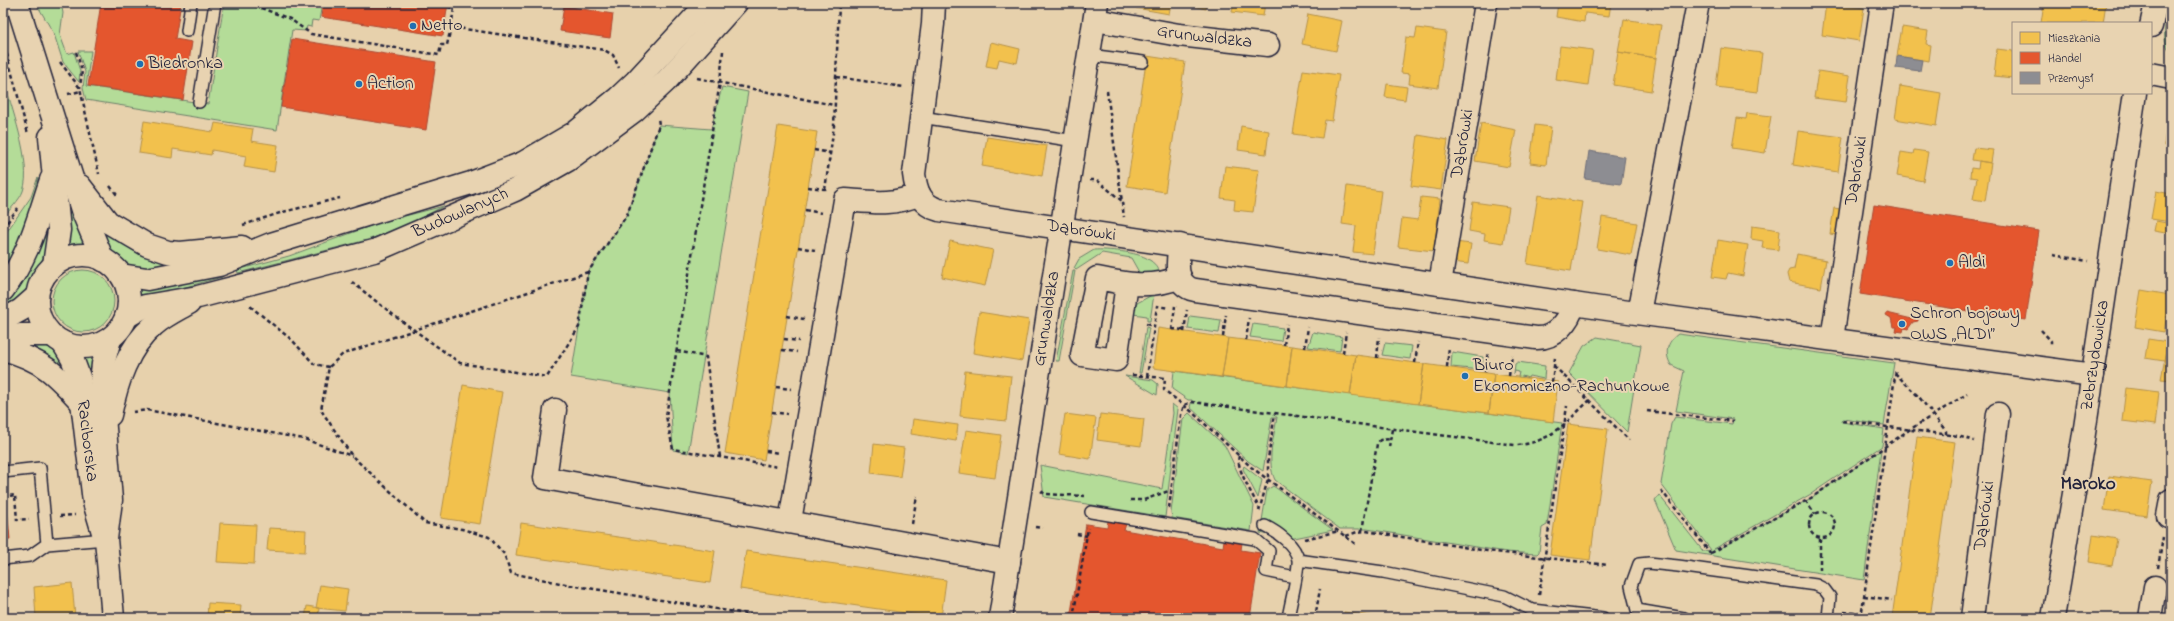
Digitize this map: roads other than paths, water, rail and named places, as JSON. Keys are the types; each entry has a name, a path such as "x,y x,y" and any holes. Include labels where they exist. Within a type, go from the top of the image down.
{"street":[{"path":"17,3 48,102 62,173 60,230 54,265"},
{"name":"Budowlanych","path":"121,275 145,279 219,265 271,244 484,179 538,155 591,121 636,82 708,3"},
{"name":"Budowlanych","path":"126,317 146,306 198,297 374,251 515,190 568,160 623,120 715,39 736,3"},
{"path":"790,521 845,200 890,203 908,199 918,194 914,174 933,24 934,3"},
{"name":"Dąbrówki","path":"1440,284 1486,3"},
{"path":"1639,313 1698,3"},
{"name":"Dąbrówki","path":"1832,339 1882,3"},
{"path":"2141,22 2143,3"},
{"path":"2152,22 2156,3"},
{"name":"Grunwaldzka","path":"1000,618 1063,229 1075,141 1095,56 1096,12 1179,35 1268,45"},
{"path":"2152,74 2171,78"},
{"name":"Zebrzydowicka","path":"2053,618 2093,375 2135,94"},
{"path":"62,173 108,222 133,238 158,249 168,252 187,253 271,244"},
{"path":"62,173 103,260"},
{"path":"3,290 24,258 62,173"},
{"name":"Dąbrówki","path":"918,194 929,206 944,212 1574,304 2093,375"},
{"path":"1180,246 1178,263 1180,277 1184,285 1195,290 1536,338 1546,338 1556,332 1567,320 1574,304"},
{"path":"3,340 20,335 57,339 75,347 88,348 110,339 120,329 126,317 129,302 128,292 121,275 103,260 92,256 76,255 54,265 42,279 37,296 40,319 57,339"},
{"path":"1127,284 1160,284 1180,277"},
{"path":"3,320 21,310 37,296"},
{"path":"106,438 117,384 130,354 156,324 198,297"},
{"name":"Raciborska","path":"57,339 78,371 94,502 97,518 106,539"},
{"name":"Raciborska","path":"110,339 103,364 101,381 111,500 106,539 113,618"},
{"path":"3,349 37,361 61,380 83,404"},
{"path":"555,410 545,478 790,521 1009,562"},
{"name":"Dąbrówki","path":"1972,618 1998,414"},
{"path":"2150,618 2155,587"}],"lane":[{"path":"187,31 191,3"},
{"path":"199,102 215,3"},
{"path":"715,39 725,3"},
{"path":"1095,56 1143,62"},
{"path":"921,117 1075,141"},
{"path":"3,472 40,468 47,544"},
{"path":"1091,512 1255,539 1269,551 1266,572 1295,577"},
{"path":"1265,526 1294,549 1298,560 1288,618"},
{"path":"3,559 30,556 47,544 106,539"},
{"path":"1298,560 1382,572 1504,596 1537,610 1603,618"},
{"path":"1684,618 1638,610 1631,586 1639,564 1649,563 1678,566 1816,585 1824,589 1830,597 1828,618"}],"place":[{"name":"Netto","path":"413,26"},
{"name":"Biedronka","path":"140,64"},
{"name":"Action","path":"359,84"},
{"name":"Aldi","path":"1950,263"},
{"name":"Schron bojowy OWS „ALDI”","path":"1902,324"},
{"name":"Biuro Ekonomiczno-Rachunkowe","path":"1465,376"}],"district":[{"name":"Maroko","path":"2088,484"}]}
